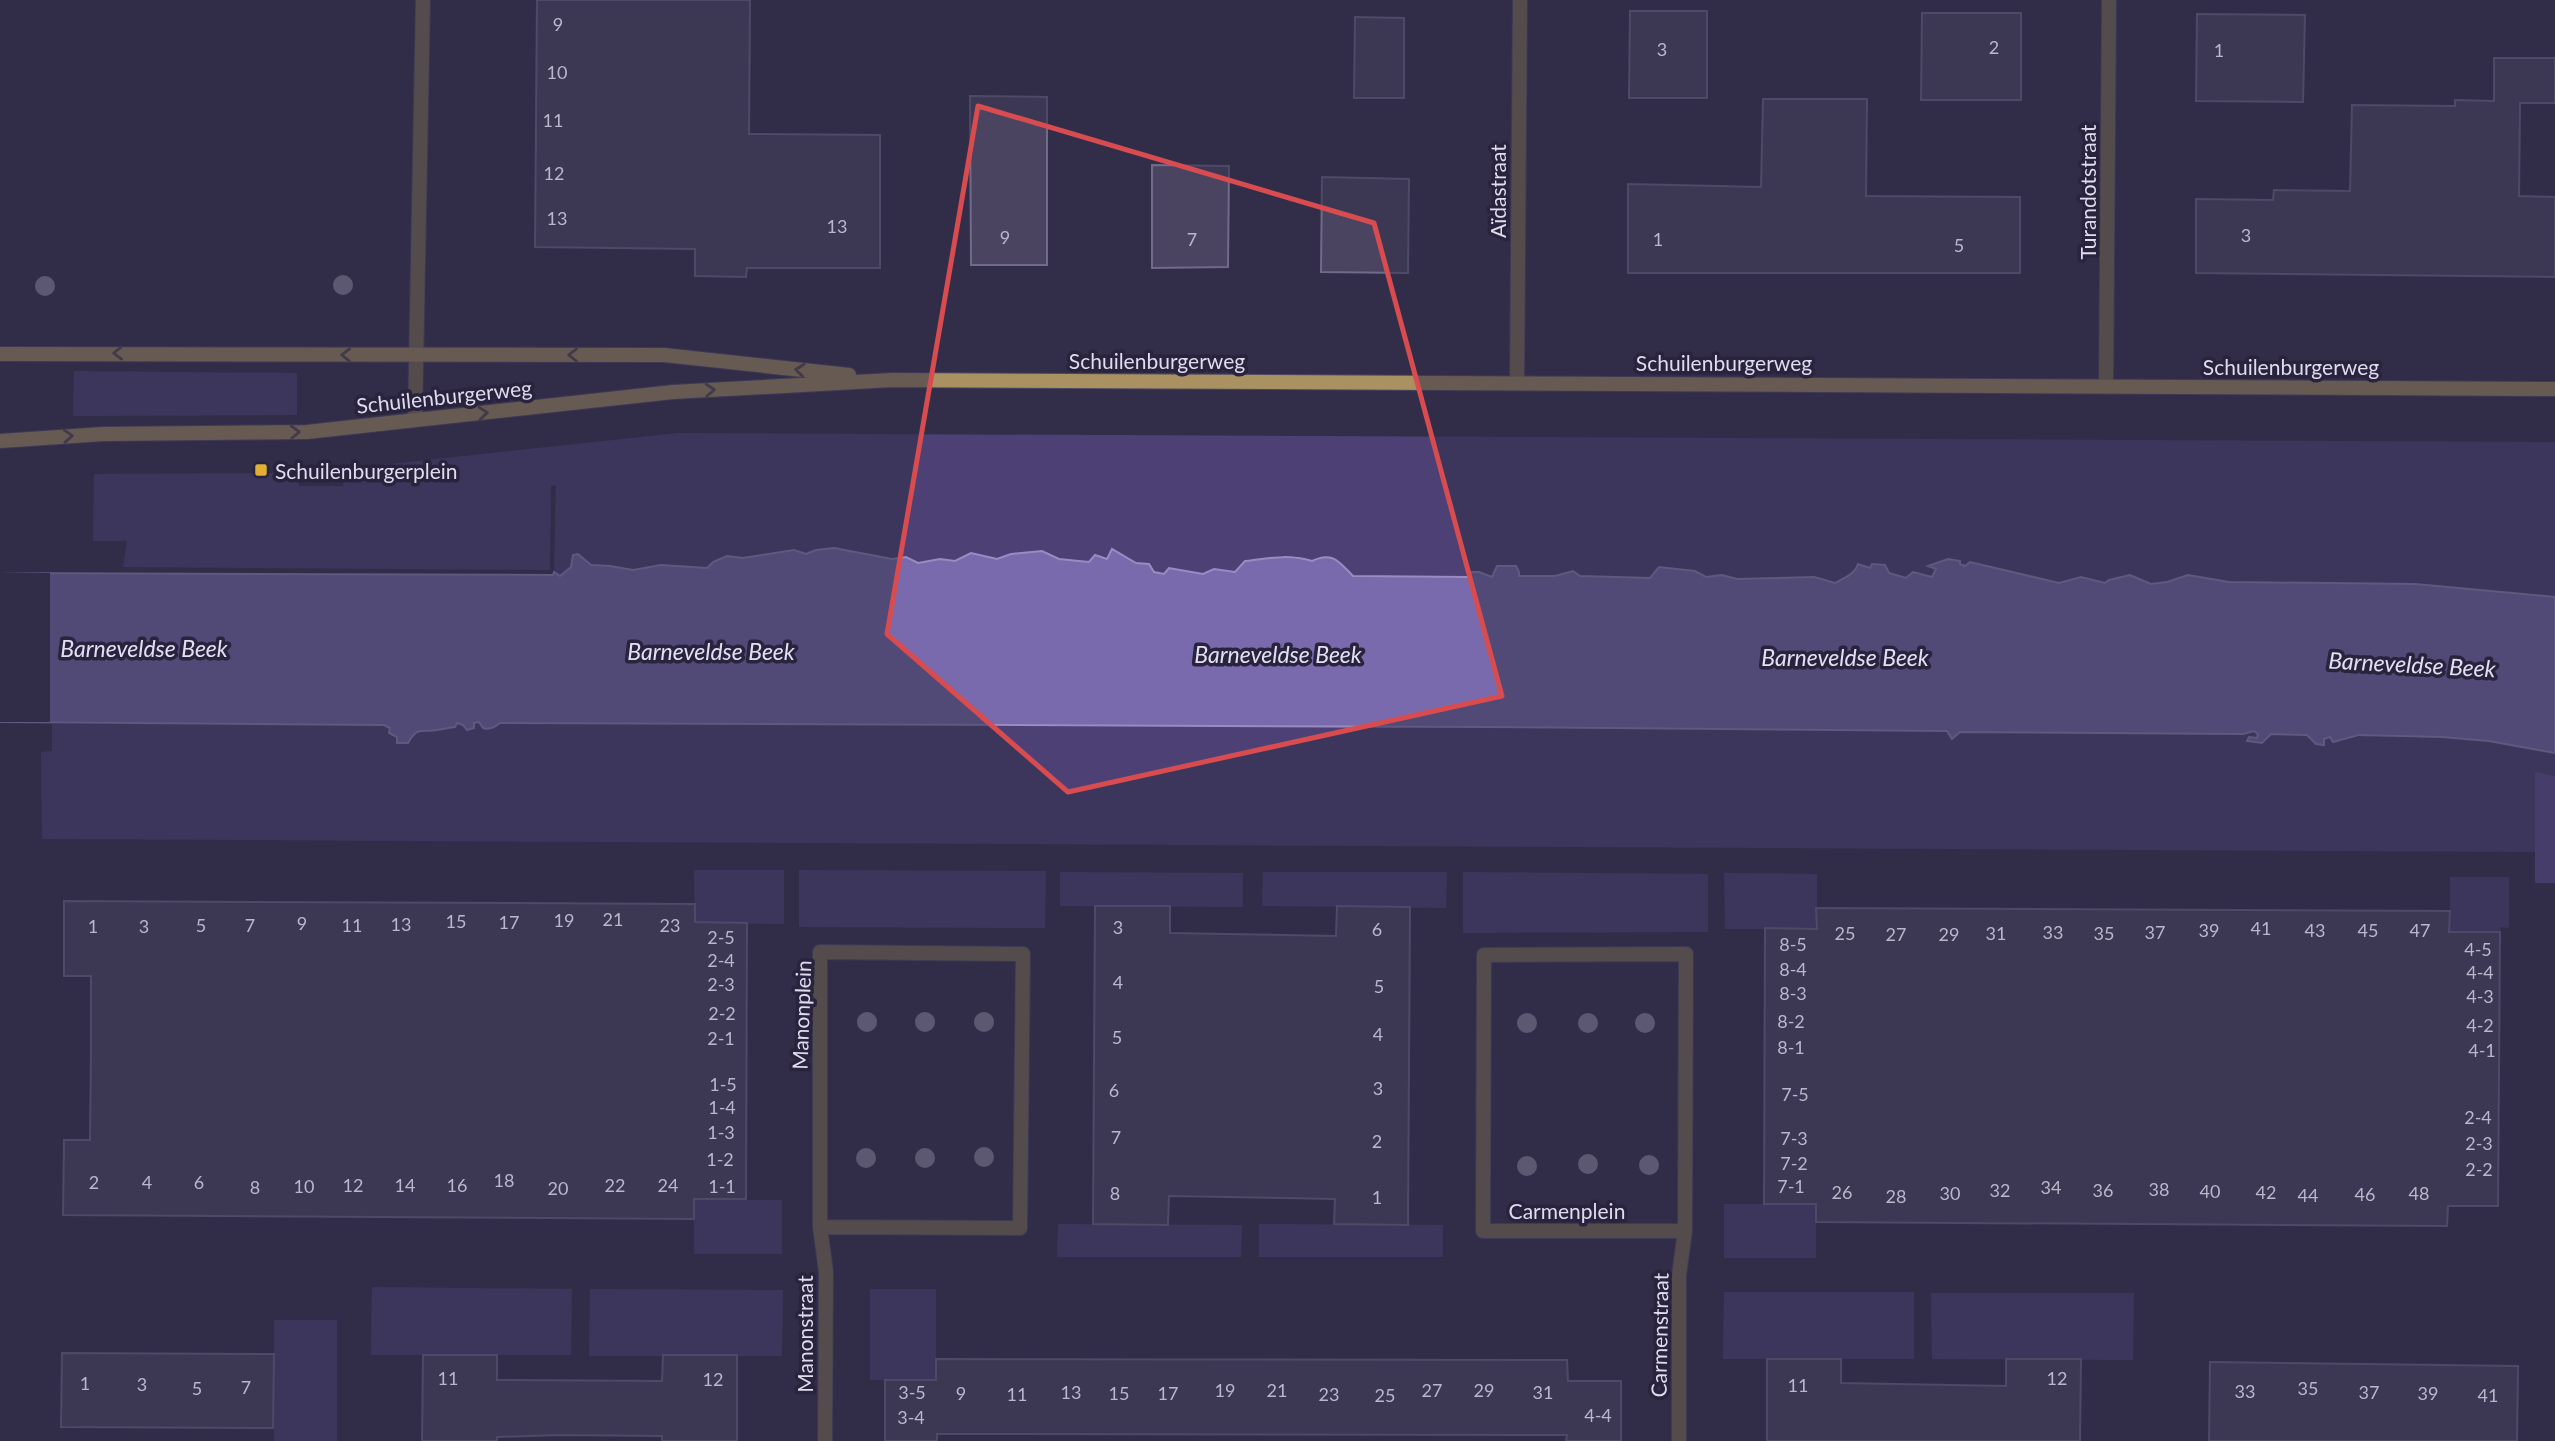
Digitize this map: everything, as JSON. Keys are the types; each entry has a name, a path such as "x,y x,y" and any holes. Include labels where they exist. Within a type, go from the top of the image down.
{"street":[{"path":"415,418 423,0"},
{"name":"Aïdastraat","path":"1517,383 1520,0"},
{"name":"Turandotstraat","path":"2106,385 2109,0"},
{"name":"Schuilenburgerweg","path":"0,354 664,355 892,380"},
{"name":"Schuilenburgerweg","path":"0,442 103,433 307,432 415,418 534,409 673,392 892,380 2555,389"},
{"name":"Manonplein","path":"820,952 1023,954 1020,1227 820,1227 820,952"},
{"name":"Carmenplein","path":"1686,954 1685,1231 1483,1231 1484,955 1686,954"},
{"name":"Manonstraat","path":"820,1227 826,1272 825,1441"},
{"name":"Carmenstraat","path":"1679,1441 1679,1275 1685,1231"}],"highlighted area":[{"path":"978,106 1374,223 1502,696 1068,792 887,634"}],"shaded area":[{"path":"74,371 297,373 297,415 73,416"},
{"path":"678,433 2555,442 2555,597 2415,584 2229,582 2188,575 2151,584 2130,575 2105,584 2081,577 2059,584 1970,562 1965,566 1936,564 1930,567 1936,568 1932,577 1907,578 1870,568 1857,569 1835,583 1814,577 1706,577 1695,571 1659,567 1651,578 1580,576 1573,571 1555,576 1492,578 1479,572 1472,572 1468,577 1353,576 1335,559 1312,561 1295,556 1245,561 1236,573 1214,569 1203,574 1185,570 1164,574 1154,572 1149,564 1136,563 1113,550 1107,559 1090,562 1059,559 1042,551 1011,554 997,559 971,553 955,561 940,559 918,563 906,557 892,559 816,550 806,554 794,550 743,558 727,556 707,568 662,565 625,570 587,565 569,569 560,576 554,572 556,486 551,485 550,570 123,567 127,541 93,541 94,474 299,473 299,486 343,486 344,469"},
{"path":"480,722 494,728 499,723 1948,731 1953,738 1960,732 2242,734 2254,731 2258,734 2257,738 2249,737 2248,741 2262,743 2271,734 2308,735 2316,744 2330,737 2340,742 2388,734 2417,734 2476,739 2555,753 2555,776 2535,773 2535,852 42,839 41,752 52,751 52,724 384,725 394,732 397,743 408,743 414,734 420,731 454,727 457,723 463,725"},
{"path":"2535,772 2555,776 2555,883 2535,883"},
{"path":"694,870 784,870 784,924 695,923"},
{"path":"799,870 1046,871 1045,928 799,927"},
{"path":"1060,872 1243,873 1243,907 1060,906"},
{"path":"1263,872 1447,872 1446,908 1262,906"},
{"path":"1463,872 1708,874 1708,932 1463,933"},
{"path":"1724,873 1817,874 1817,929 1725,929"},
{"path":"2450,877 2509,877 2509,928 2500,927 2500,933 2450,932"},
{"path":"694,1200 782,1200 782,1254 694,1254"},
{"path":"1724,1204 1816,1204 1816,1258 1724,1258"},
{"path":"1058,1224 1242,1225 1241,1257 1057,1257"},
{"path":"1259,1224 1443,1225 1443,1257 1259,1257"},
{"path":"372,1287 572,1289 571,1355 371,1355"},
{"path":"590,1289 783,1290 782,1356 589,1356"},
{"path":"870,1289 936,1289 936,1380 870,1380"},
{"path":"1724,1292 1914,1292 1914,1359 1723,1359"},
{"path":"1931,1293 2134,1293 2133,1360 1932,1359"},
{"path":"274,1320 337,1320 337,1441 274,1441"}],"water":[{"name":"Barneveldse Beek","path":"834,548 892,559 906,557 918,563 940,559 955,561 971,553 997,559 1011,554 1042,551 1059,559 1089,562 1095,555 1107,559 1112,549 1136,563 1149,564 1154,572 1164,574 1169,568 1203,574 1214,569 1235,572 1245,561 1287,557 1312,561 1325,557 1344,566 1353,576 1468,577 1472,572 1479,572 1492,577 1497,566 1516,566 1519,576 1555,576 1573,571 1580,576 1650,578 1659,567 1695,571 1706,577 1814,577 1835,583 1852,573 1858,564 1870,568 1872,564 1885,565 1889,573 1906,578 1913,572 1932,577 1936,569 1928,566 1948,559 1960,561 1960,564 1965,566 1970,562 2059,583 2081,577 2105,583 2130,575 2151,584 2188,575 2229,582 2415,584 2555,597 2555,753 2489,741 2442,737 2359,735 2333,742 2330,737 2324,739 2324,745 2316,744 2307,735 2271,734 2262,743 2247,741 2249,737 2257,738 2258,734 2254,731 2243,734 1960,732 1952,739 1947,731 500,723 487,729 479,722 474,723 474,728 467,730 457,723 455,727 421,731 408,743 397,743 397,737 389,733 390,728 384,725 0,722 0,573 553,575 554,572 560,576 571,567 573,555 578,554 591,565 633,570 661,565 707,568 727,556 743,558 794,550 806,554"}],"pier":[{"path":"0,572 50,573 50,722 0,722"}],"building":[{"path":"537,0 750,0 749,134 880,135 880,268 747,268 746,277 695,276 695,249 535,247"},
{"path":"1630,11 1707,11 1707,98 1629,98"},
{"path":"1922,13 2021,13 2021,100 1921,100"},
{"path":"2197,14 2305,15 2303,102 2196,101"},
{"path":"1355,17 1404,18 1404,98 1354,98"},
{"path":"2494,58 2555,58 2555,103 2520,103 2519,196 2555,197 2555,277 2196,273 2196,199 2273,200 2274,190 2350,191 2352,105 2455,106 2455,100 2494,101"},
{"path":"970,96 1047,97 1047,265 971,265"},
{"path":"1763,99 1867,99 1866,196 2020,197 2020,273 1628,273 1628,184 1761,187"},
{"path":"1152,165 1229,166 1228,267 1152,268"},
{"path":"1322,177 1409,179 1408,273 1321,272"},
{"path":"64,901 695,904 695,922 747,923 746,1199 694,1199 694,1219 63,1215 64,1140 90,1140 91,1050 91,976 64,976"},
{"path":"1095,906 1170,906 1170,933 1336,936 1337,906 1410,907 1408,1225 1334,1224 1335,1199 1169,1196 1168,1225 1093,1224"},
{"path":"1816,908 2450,911 2449,932 2500,932 2498,1206 2448,1206 2447,1226 1816,1222 1816,1204 1764,1204 1765,928 1817,929"},
{"path":"62,1353 274,1354 273,1428 61,1427"},
{"path":"423,1355 497,1355 497,1380 662,1381 663,1355 737,1355 737,1441 662,1441 662,1436 559,1435 497,1437 497,1441 422,1441"},
{"path":"936,1359 1567,1360 1568,1381 1621,1381 1621,1441 1566,1441 1567,1435 937,1434 937,1441 885,1441 885,1380 936,1380"},
{"path":"1767,1359 1841,1359 1841,1383 2006,1386 2006,1359 2081,1359 2080,1441 1767,1441"},
{"path":"2210,1362 2518,1366 2517,1441 2209,1441"}],"place":[{"name":"Schuilenburgerplein","path":"261,470"}]}
